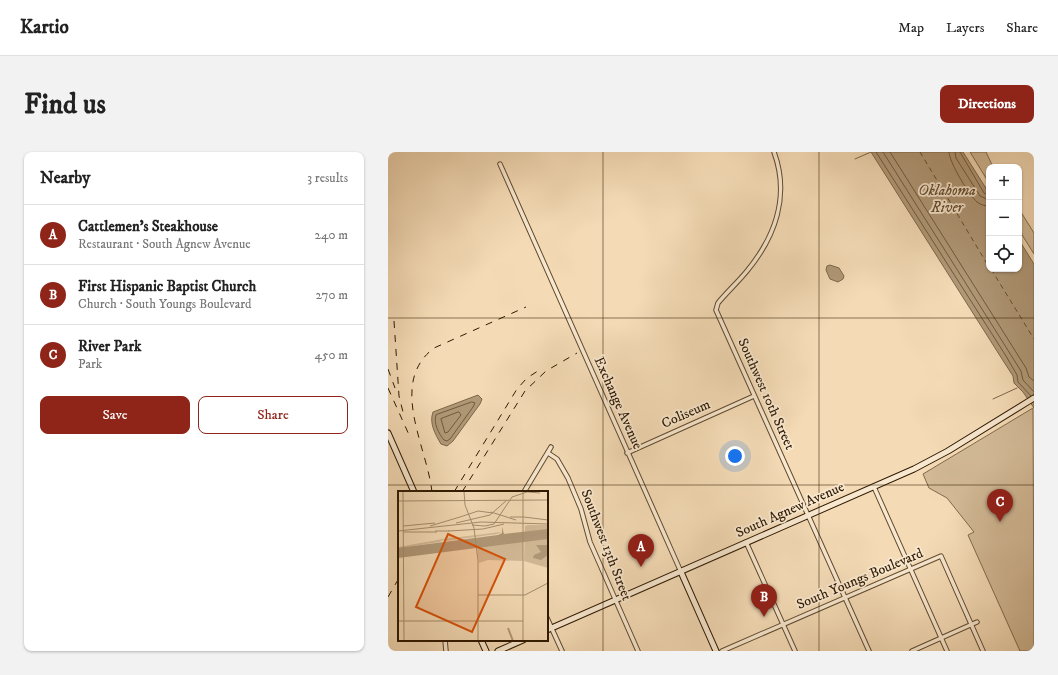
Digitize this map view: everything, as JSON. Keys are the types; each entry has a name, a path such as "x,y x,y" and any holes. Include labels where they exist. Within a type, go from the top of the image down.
{"main road":[{"name":"South Agnew Avenue","path":"549,629 935,459 1034,398"},
{"path":"388,433 414,491"},
{"name":"Exchange Avenue","path":"681,572 716,651"},
{"path":"482,641 486,651"},
{"path":"498,651 521,641"}],"street":[{"name":"Southwest 10th Street","path":"774,152 781,186 776,220 759,255 718,303 716,310 869,651"},
{"name":"Exchange Avenue","path":"500,164 681,572"},
{"name":"Coliseum","path":"627,452 754,396"},
{"path":"525,491 551,447"},
{"name":"Southwest 13th Street","path":"548,453 557,459 568,478 581,509 589,539 638,651"},
{"path":"874,487 947,651"},
{"path":"746,542 795,651"},
{"name":"South Youngs Boulevard","path":"722,651 941,556 971,625"},
{"path":"912,651 977,622"},
{"path":"971,625 983,651"},
{"path":"549,629 562,651"},
{"path":"445,641 446,651"}],"shaded area":[{"path":"970,152 986,152 992,164 986,164 986,178"},
{"path":"1022,214 1034,233 1034,254 1022,235"},
{"path":"1033,408 1034,651 1020,651 968,535 974,532 947,498 929,488 923,474"}],"water":[{"name":"Oklahoma River","path":"871,152 963,152 986,188 986,272 1022,272 1022,245 1034,264 1034,408 1023,392 1014,383 1013,376"},
{"path":"830,265 839,268 844,276 843,279 838,282 830,279 826,270 827,266"},
{"path":"478,395 482,399 480,404 453,441 447,446 441,444 432,424 433,412"}],"waterway":[{"path":"855,159 871,152"},
{"path":"993,399 1017,388"}],"ferry route":[{"path":"920,152 986,262"},
{"path":"993,272 1034,339"}],"railway":[{"path":"432,491 429,474 418,435 412,397 414,379 421,362 434,348 526,307"},
{"path":"394,321 399,396 404,416"},
{"path":"463,491 525,391 546,371 577,353"},
{"path":"388,369 395,388"},
{"path":"455,491 517,389 527,378 541,369"},
{"path":"388,388 410,437"},
{"path":"388,597 398,580"}],"place":[{"name":"River Park","path":"1000,522"},
{"name":"Cattlemen's Steakhouse","path":"641,567"},
{"name":"First Hispanic Baptist Church","path":"764,617"}]}
